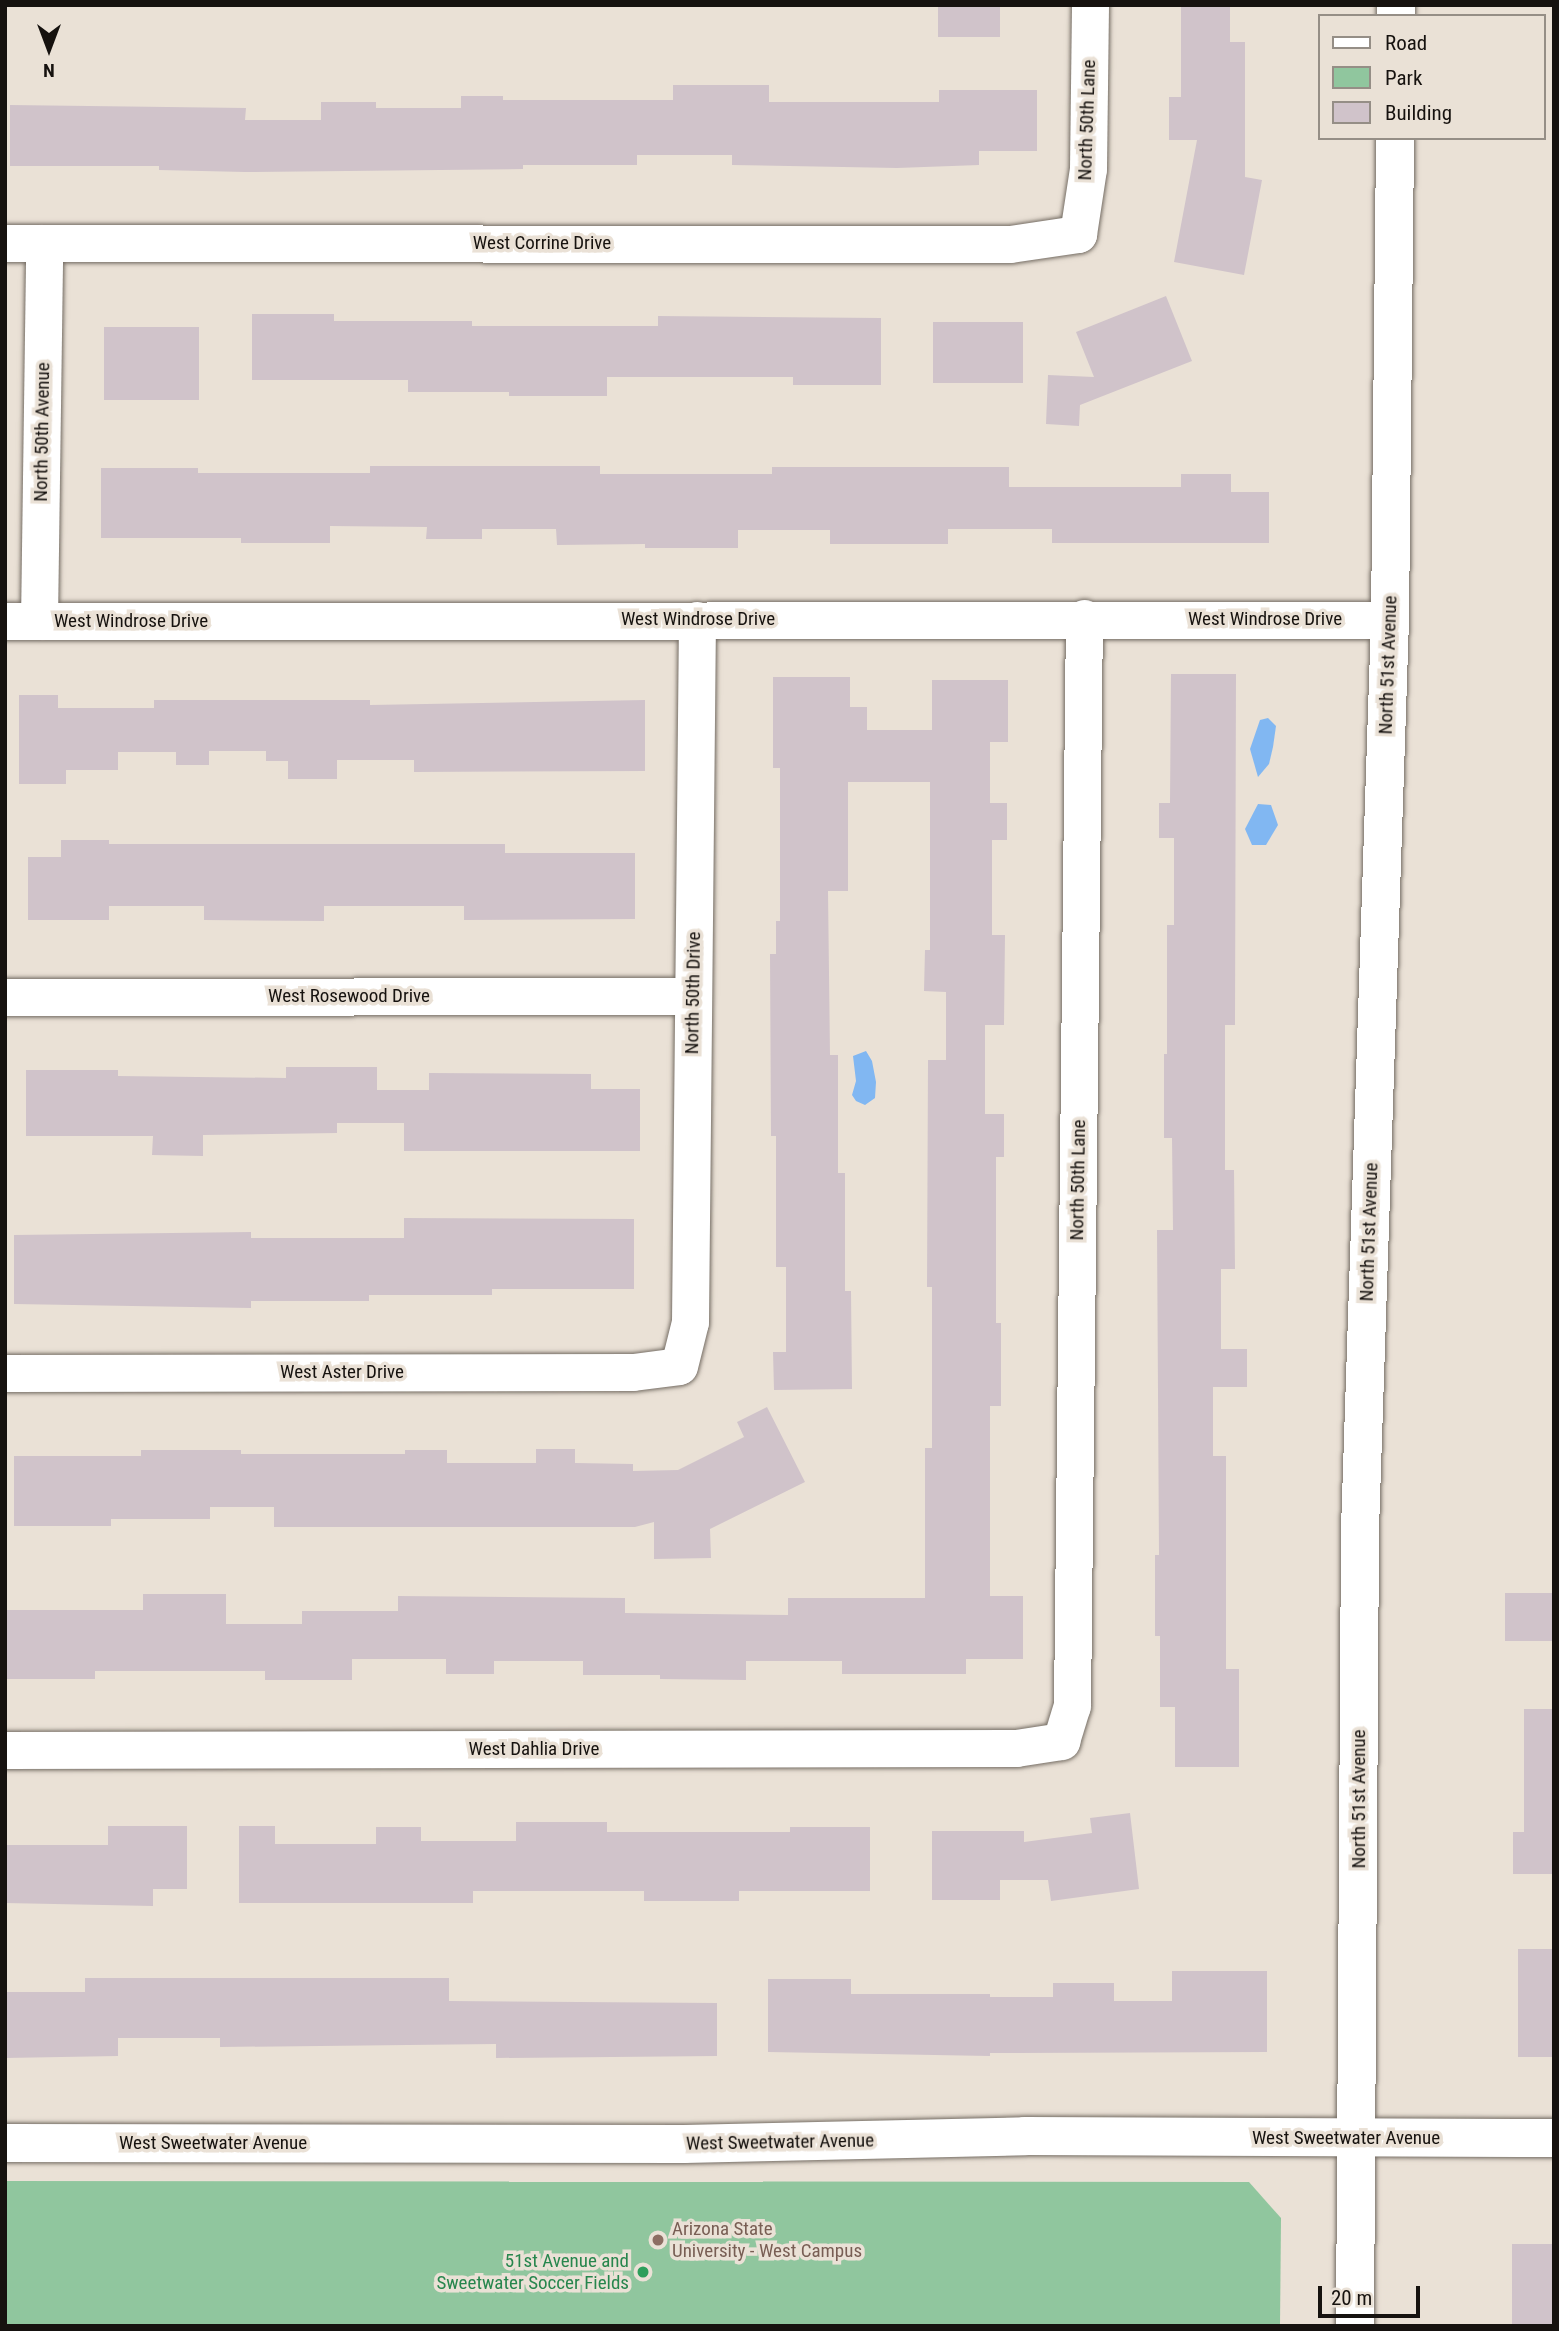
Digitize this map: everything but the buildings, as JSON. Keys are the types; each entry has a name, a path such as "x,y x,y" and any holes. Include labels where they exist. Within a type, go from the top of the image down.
{"main road":[{"name":"North 51st Avenue","path":"1355,2326 1360,1501 1390,620 1395,140"},
{"name":"West Sweetwater Avenue","path":"5,2143 684,2144 1025,2136 1554,2138"}],"street":[{"name":"North 50th Lane","path":"1077,234 1088,169 1090,5"},
{"name":"West Corrine Drive","path":"5,243 1010,244 1077,234"},
{"name":"North 50th Avenue","path":"22,621 44,243"},
{"name":"North 50th Lane","path":"1061,1741 1072,1706 1084,618"},
{"name":"West Windrose Drive","path":"22,621 1084,618 1390,620"},
{"name":"North 50th Drive","path":"678,1366 690,1322 696,620"},
{"name":"West Rosewood Drive","path":"5,997 693,996"},
{"name":"West Aster Drive","path":"5,1373 633,1372 678,1366"},
{"name":"West Dahlia Drive","path":"5,1750 1016,1748 1061,1741"}],"green space":[{"name":"51st Avenue and Sweetwater Soccer Fields","path":"5,2181 1249,2182 1281,2218 1280,2326 5,2326"}],"water":[{"path":"1268,718 1276,726 1273,747 1269,764 1258,777 1250,749 1260,720"},
{"path":"1258,804 1271,805 1278,825 1266,845 1252,845 1245,829"},
{"path":"866,1051 872,1061 876,1082 875,1098 865,1105 856,1101 852,1095 856,1081 853,1056"}],"place":[{"name":"Arizona State University - West Campus","path":"658,2240"},
{"name":"51st Avenue and Sweetwater Soccer Fields","path":"643,2272"}]}
